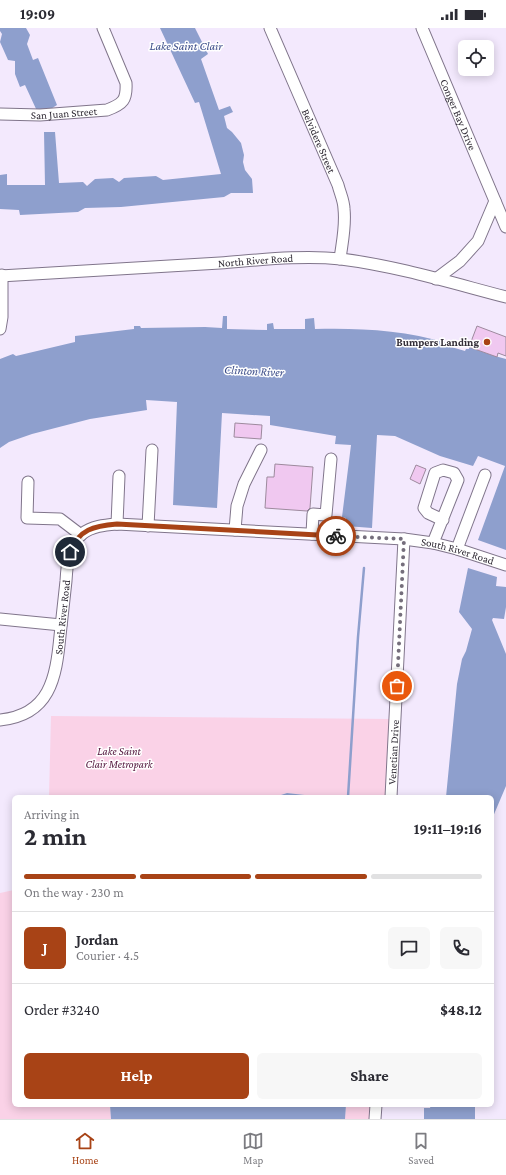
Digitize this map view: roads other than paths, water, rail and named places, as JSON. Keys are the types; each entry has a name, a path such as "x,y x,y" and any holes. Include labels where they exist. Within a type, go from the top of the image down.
{"street":[{"name":"San Juan Street","path":"0,114 40,115 107,110 116,107 124,100 127,92 126,83 103,28"},
{"name":"Belvidere Street","path":"270,28 338,185 342,198 344,223 340,259"},
{"name":"Conger Bay Drive","path":"422,28 506,227"},
{"path":"436,279 460,261 478,241 495,201"},
{"name":"North River Road","path":"1,276 282,259 340,259 382,265 506,297"},
{"path":"0,329 2,318 1,276"},
{"path":"148,526 152,450"},
{"path":"235,530 237,506 251,469 261,450"},
{"path":"312,534 313,514 326,515 331,459"},
{"path":"457,549 484,475"},
{"path":"117,524 119,476"},
{"path":"28,482 27,518 60,520 81,535"},
{"path":"433,543 443,520"},
{"name":"South River Road","path":"0,720 17,717 26,713 34,708 48,691 54,675 58,652 70,552 75,541 81,535 100,526 117,524 404,539 433,543 457,549 506,565"},
{"name":"Venetian Drive","path":"391,795 404,539"},
{"path":"0,619 61,625"},
{"path":"375,1119 376,1107"}],"water":[{"path":"0,28 26,28 30,35 27,44 33,60 38,58 57,105 49,110 37,111 25,85 20,87 15,74 15,61 8,60 0,42 2,34"},
{"name":"Lake Saint Clair","path":"160,28 195,28 208,54 201,59 219,110 230,106 233,112 224,116 227,128 241,143 244,155 243,162 245,170 252,179 253,193 231,193 224,197 121,207 85,208 78,212 20,215 19,210 0,209 0,175 7,174 7,185 45,185 44,132 55,132 59,183 83,182 87,186 95,179 113,178 119,182 124,178 156,176 163,180 221,174 199,102 195,103"},
{"name":"Clinton River","path":"223,316 227,316 227,329 267,330 267,324 273,323 274,329 305,329 305,319 314,318 315,329 382,331 414,335 447,343 448,346 465,351 466,349 469,349 469,347 506,359 506,550 478,540 505,466 478,456 473,466 440,456 395,436 377,435 372,528 346,526 346,518 342,517 351,445 335,444 336,436 270,425 270,416 222,413 217,508 173,505 177,402 146,400 147,410 90,419 32,434 9,442 0,448 0,359 13,354 16,356 75,342 75,336 134,329 134,326 140,326 141,328 222,328"},
{"path":"468,568 497,577 496,586 506,587 506,607 504,619 493,618 492,620 506,654 506,786 494,814 494,795 446,795 457,684 462,659 466,651 472,629 459,612"},
{"path":"287,793 304,795 281,795"},
{"path":"110,1107 346,1107 345,1119 111,1119"},
{"path":"475,1107 475,1119 424,1119 424,1108"}],"waterway":[{"path":"348,795 364,568"}],"place":[{"name":"Bumpers Landing","path":"487,342"}],"park label":[{"name":"Lake Saint Clair Metropark","path":"119,757"}]}
